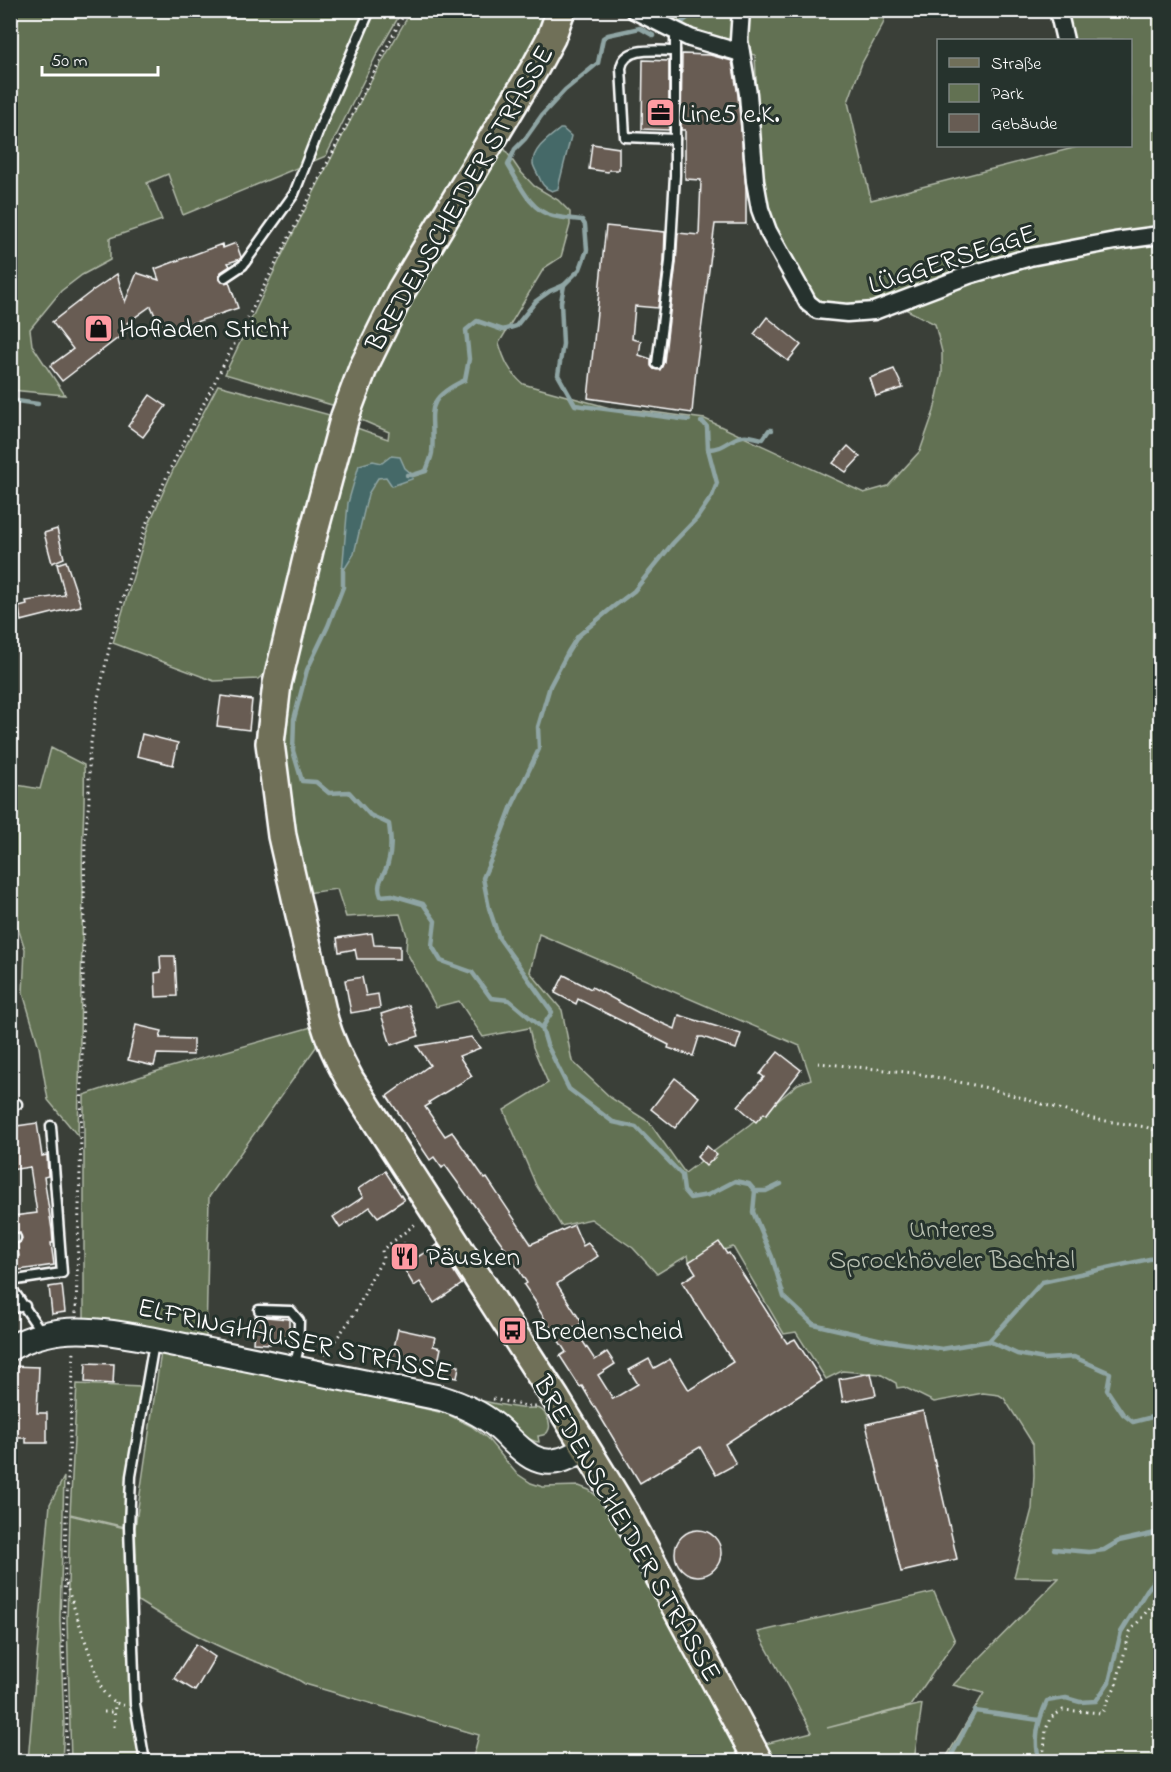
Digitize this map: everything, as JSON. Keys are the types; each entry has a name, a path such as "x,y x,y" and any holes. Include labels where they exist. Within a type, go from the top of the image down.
{"main road":[{"name":"BREDENSCHEIDER STRASSE","path":"561,10 551,38 537,66 401,291 363,368 345,416 310,546 277,684 270,743 282,836 330,1041 350,1080 556,1399 625,1512 759,1761"},
{"name":"ELFRINGHAUSER STRASSE","path":"10,1348 42,1334 75,1329 114,1332 441,1398 480,1414 519,1449 545,1462 560,1460 586,1448"}],"street":[{"path":"634,10 675,32 741,53"},
{"name":"LÜGGERSEGGE","path":"741,10 739,40 760,208 768,231 808,303 817,310 874,311 969,275 1030,257 1161,235"},
{"path":"1058,10 1065,39"}],"lane":[{"path":"225,278 243,265 294,194 370,10"},
{"path":"657,364 670,262 675,175 675,32"},
{"path":"675,51 642,51 631,54 622,61 621,68 625,137 675,139"},
{"path":"42,1334 10,1284 62,1273 51,1126"},
{"path":"10,1309 25,1306"},
{"path":"259,1310 291,1311 299,1321 298,1351 303,1370"},
{"path":"145,1761 135,1704 129,1527 131,1487 155,1340"}],"path":[{"path":"66,1761 67,1714 63,1647 81,1137 85,837 89,801 89,756 97,703 108,650 128,580 147,522 170,469 406,10"},
{"path":"818,1063 925,1075 987,1088 1093,1119 1146,1127 1161,1132"},
{"path":"303,1370 351,1319 383,1259 382,1250 434,1209"},
{"path":"493,1400 526,1406 543,1406 556,1399"},
{"path":"65,1582 100,1684 108,1699 121,1705 135,1704"},
{"path":"1049,1761 1044,1750 1050,1718 1063,1710 1102,1713 1116,1685 1130,1632 1161,1595"},
{"path":"114,1727 115,1702"},
{"path":"104,1712 115,1712"}],"green space":[{"path":"10,11 402,11 377,54 326,156 183,215 168,174 147,183 162,220 110,238 110,260 82,275 61,291 30,329 32,345 65,395 11,390"},
{"path":"411,11 554,11 339,407 225,374 279,261 365,92"},
{"path":"644,11 886,11 883,24 862,63 848,102 871,200 1077,147 1132,147 1132,39 1072,39 1066,11 1160,11 1160,230 879,304 838,306 818,304 772,227 761,184 755,55 740,51"},
{"name":"Unteres Sprockhöveler Bachtal","path":"499,144 534,186 558,200 570,212 570,225 561,257 544,268 499,343 508,366 523,384 610,408 705,419 864,493 888,486 920,451 934,411 942,374 942,352 935,324 901,307 1031,262 1160,240 1160,1761 944,1761 984,1693 953,1685 1059,1578 1014,1577 1032,1509 1033,1444 1004,1398 983,1393 934,1402 904,1387 897,1388 896,1383 880,1374 842,1371 826,1379 796,1332 784,1334 733,1247 689,1261 688,1255 657,1274 633,1248 591,1219 561,1226 536,1185 504,1110 548,1083 533,1047 529,1028 483,1037 459,1001 436,1007 406,951 407,936 400,914 346,917 337,889 306,893 288,800 282,715 302,606 354,427 388,439 389,432 359,419 396,328 455,214","holes":["539,934 800,1046 811,1079 798,1084 749,1125 685,1173 649,1122 611,1098 572,1061 562,1010 530,972"]},
{"path":"218,385 337,417 266,672 258,679 214,681 113,643 149,524 173,470"},
{"path":"51,748 84,765 78,1136 48,1100 39,1047 23,993 25,949 15,919 11,915 11,784 40,789"},
{"path":"315,1026 316,1047 209,1197 206,1340 154,1327 84,1318 84,1095 167,1068"},
{"path":"161,1352 447,1414 471,1426 487,1438 516,1473 531,1483 543,1487 579,1486 589,1490 599,1498 743,1761 472,1761 479,1735 305,1684 201,1638 138,1601 135,1528"},
{"path":"77,1384 141,1387 127,1474 125,1527 70,1514"},
{"path":"470,1398 515,1407 540,1409 548,1418 549,1429 546,1434 538,1436 539,1442 533,1441 504,1418"},
{"path":"64,1477 60,1620 64,1725 62,1761 28,1761 50,1504"},
{"path":"70,1515 125,1528 142,1761 71,1761 67,1620"},
{"path":"934,1592 955,1641 910,1706 827,1728 922,1704 914,1761 770,1761 761,1745 812,1732 758,1632"}],"water":[{"path":"560,129 571,136 558,189 552,191 541,182 533,166 533,159 542,144"},
{"path":"391,456 400,457 405,468 413,475 412,479 392,486 386,477 378,478 368,494 354,554 342,573 348,503 359,465 373,461 382,463"}],"building":[{"path":"682,54 710,55 732,61 738,95 746,189 746,224 715,224 692,413 588,398 606,226 665,232 658,308 635,306 632,339 641,341 639,355 651,359 651,366 660,370 664,362 678,233 699,235 701,180 685,179 685,130 681,130"},
{"path":"643,60 669,61 669,130 642,129"},
{"path":"592,144 619,148 619,170 608,172 589,169"},
{"path":"236,243 240,259 228,263 230,266 221,272 219,277 222,282 229,282 238,308 162,333 151,306 127,323 131,328 62,381 50,366 73,349 52,322 117,274 125,302 137,273 159,280 155,269 222,244 223,248"},
{"path":"767,317 801,345 788,361 754,334"},
{"path":"894,369 903,388 876,396 870,378"},
{"path":"150,395 166,406 143,437 128,426"},
{"path":"848,446 860,457 846,472 833,463"},
{"path":"57,529 64,558 52,563 44,533"},
{"path":"66,561 81,606 21,621 19,607 27,605 26,601 65,595 57,564"},
{"path":"221,696 252,700 249,730 217,726"},
{"path":"142,734 178,743 173,765 137,756"},
{"path":"372,933 374,945 400,946 400,959 357,959 355,949 339,952 337,938"},
{"path":"160,956 175,956 177,996 156,997 155,973 161,972"},
{"path":"564,975 675,1029 679,1015 741,1034 736,1049 703,1037 699,1037 693,1056 668,1048 669,1045 578,999 576,1004 555,993"},
{"path":"362,977 366,996 378,994 380,1008 351,1013 345,980"},
{"path":"409,1005 419,1036 391,1045 381,1014"},
{"path":"136,1025 162,1031 160,1038 193,1039 193,1055 157,1054 154,1066 128,1060"},
{"path":"471,1037 480,1048 459,1056 472,1076 429,1102 430,1104 425,1107 445,1136 452,1132 485,1179 487,1178 531,1244 574,1225 583,1246 588,1243 598,1256 557,1284 582,1323 574,1328 595,1360 607,1352 615,1364 598,1375 613,1399 638,1384 629,1370 649,1359 654,1368 670,1359 689,1390 733,1362 682,1282 696,1273 689,1262 719,1242 727,1254 729,1253 787,1343 795,1339 822,1381 725,1444 736,1464 716,1475 700,1447 640,1483 582,1386 580,1387 560,1356 566,1352 524,1285 527,1283 505,1248 445,1165 442,1168 434,1157 430,1160 387,1096 430,1065 417,1046"},
{"path":"778,1052 801,1070 766,1115 764,1113 756,1122 738,1106 764,1077 760,1074"},
{"path":"675,1078 699,1097 675,1128 651,1109"},
{"path":"37,1123 42,1156 47,1155 48,1176 44,1177 52,1230 54,1265 12,1271 10,1257 19,1256 17,1244 22,1239 20,1233 15,1232 13,1216 37,1213 30,1167 10,1170 10,1127"},
{"path":"707,1146 717,1155 706,1166 697,1157"},
{"path":"385,1171 404,1200 378,1217 370,1207 340,1228 333,1217 363,1197 358,1189"},
{"path":"404,1243 407,1247 409,1246 416,1258 437,1245 462,1284 434,1303 420,1282 414,1286 394,1257 396,1255 393,1250"},
{"path":"62,1285 65,1312 52,1314 49,1287"},
{"path":"255,1316 289,1319 289,1340 270,1339 270,1344 253,1343"},
{"path":"398,1329 435,1337 433,1346 441,1348 438,1362 407,1355 404,1365 391,1362"},
{"path":"86,1363 114,1364 113,1384 85,1382"},
{"path":"444,1363 459,1366 457,1378 441,1375"},
{"path":"10,1366 39,1367 37,1413 47,1413 47,1443 26,1443 26,1438 13,1438 14,1393 10,1393"},
{"path":"871,1373 876,1395 843,1402 839,1379"},
{"path":"923,1411 957,1559 901,1572 866,1424"},
{"path":"698,1530 714,1537 721,1553 714,1569 698,1576 682,1569 675,1553 682,1537"},
{"path":"196,1644 215,1657 195,1691 174,1678"}],"waterway":[{"path":"681,23 697,10"},
{"path":"407,475 426,471 432,453 432,418 435,402 441,395 465,380 469,359 466,330 477,321 503,330 516,326 536,301 564,285 580,269 587,250 585,225 582,220 556,217 545,213 526,195 508,165 515,149 565,90 598,63 603,38 640,28 654,36"},
{"path":"564,285 561,302 563,344 558,375 575,405 689,420"},
{"path":"10,400 38,404"},
{"path":"542,1028 552,1012 499,938 489,908 483,878 511,808 539,749 538,727 550,686 568,652 578,636 634,591 673,543 697,518 712,496 717,483 708,449 707,427 701,422"},
{"path":"708,449 714,449 743,436 763,439 769,430 772,430"},
{"path":"343,569 343,587 307,670 294,719 293,751 302,781 316,782 329,793 349,792 370,815 389,824 390,853 379,891 381,896 392,895 423,904 435,921 432,946 441,961 472,972 491,998 509,1000 542,1028 547,1045 569,1089 613,1122 636,1127 682,1175 684,1191 690,1198 708,1195 735,1181 749,1184 755,1191 753,1212 772,1257 784,1297 813,1324 882,1340 942,1349 989,1341 1017,1354 1044,1359 1074,1357 1110,1373 1107,1390 1123,1414 1133,1422 1160,1415"},
{"path":"755,1191 766,1191 781,1184"},
{"path":"989,1341 1042,1282 1154,1258 1160,1252"},
{"path":"1054,1549 1089,1552 1104,1550 1119,1541 1160,1532"},
{"path":"1040,1762 1037,1746 1038,1731 1047,1701 1066,1698 1080,1702 1096,1701 1109,1682 1121,1632 1147,1590 1160,1574"},
{"path":"948,1762 975,1711 1039,1720"}],"place":[{"name":"Line5 e.K.","path":"660,113"},
{"name":"Hofladen Sticht","path":"98,328"},
{"name":"Päusken","path":"405,1256"},
{"name":"Bredenscheid","path":"512,1330"}]}
